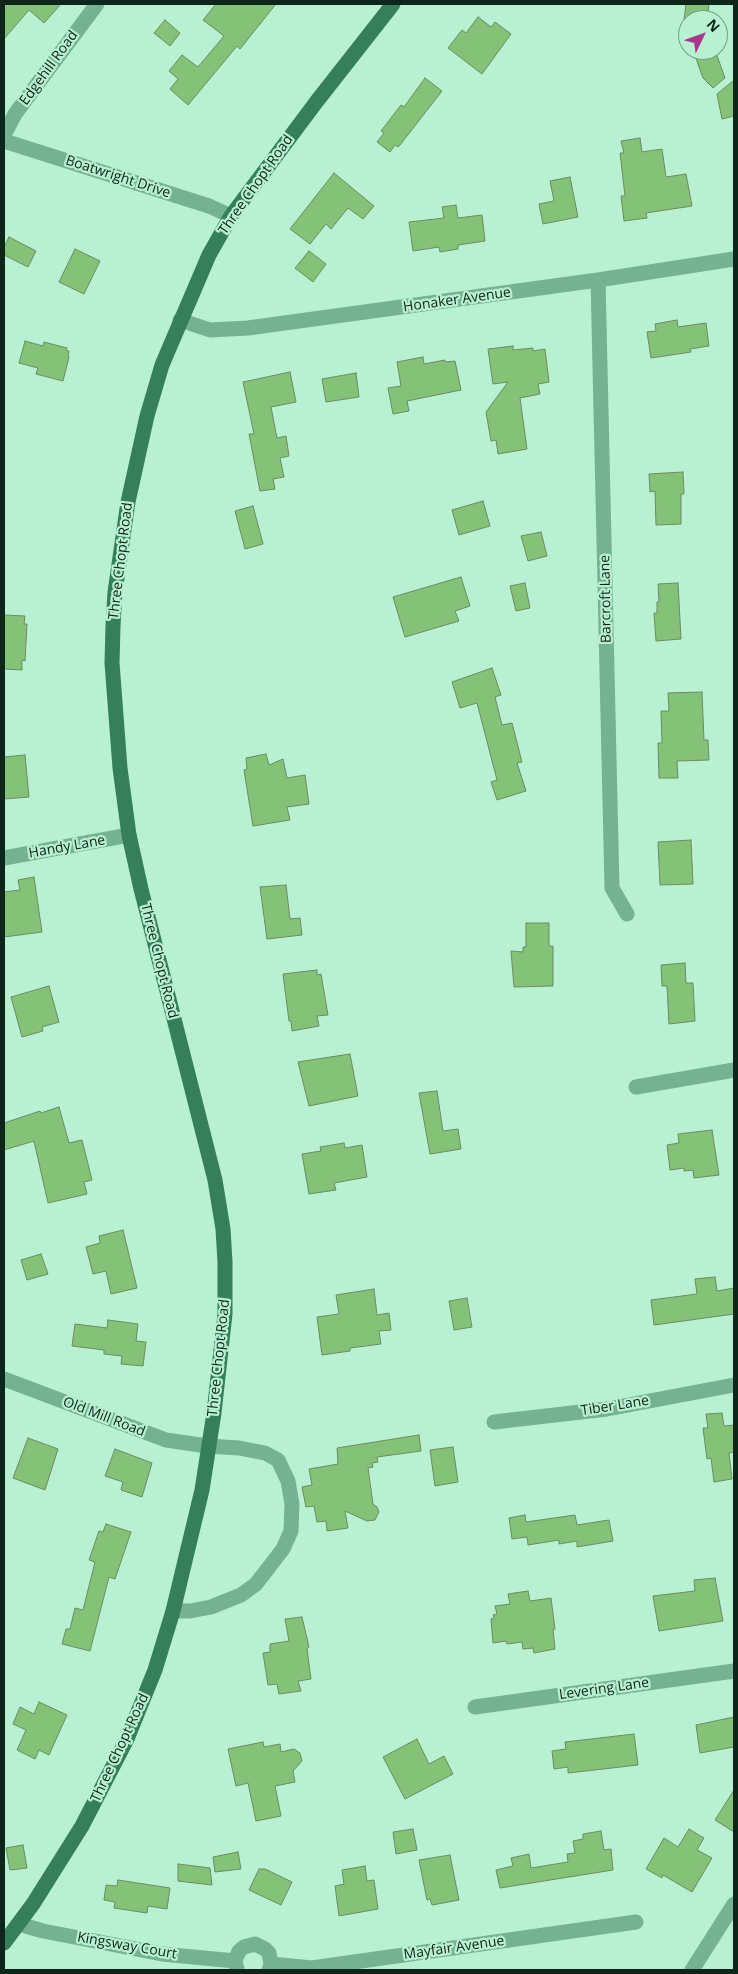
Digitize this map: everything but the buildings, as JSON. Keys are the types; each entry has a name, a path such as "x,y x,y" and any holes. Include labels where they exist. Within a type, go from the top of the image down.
{"main road":[{"name":"Three Chopt Road","path":"4,1943 19,1924 73,1842 106,1783 155,1670 173,1611 202,1490 207,1446 214,1413 225,1314 223,1230 209,1152 154,944 129,835 115,722 112,663 115,592 128,502 147,416 162,365 209,255 231,216 393,4"}],"street":[{"name":"Edgehill Road","path":"4,135 15,114 97,4"},
{"name":"Boatwright Drive","path":"4,141 209,206 231,216"},
{"name":"Honaker Avenue","path":"180,320 210,330 248,328 598,280 734,259"},
{"name":"Barcroft Lane","path":"598,280 612,888 627,914"},
{"name":"Handy Lane","path":"4,858 129,835"},
{"path":"636,1087 734,1070"},
{"name":"Old Mill Road","path":"4,1379 166,1440 239,1448 265,1453 278,1460 284,1470 292,1504 291,1531 283,1549 256,1584 241,1595 211,1607 173,1611"},
{"name":"Tiber Lane","path":"494,1422 607,1409 734,1385"},
{"name":"Levering Lane","path":"475,1707 734,1671"},
{"path":"692,1970 734,1904"},
{"name":"Mayfair Avenue","path":"270,1967 312,1968 636,1922"},
{"name":"Kingsway Court","path":"19,1924 43,1931 236,1966 240,1951 244,1947 255,1944 269,1953 270,1967"}]}
